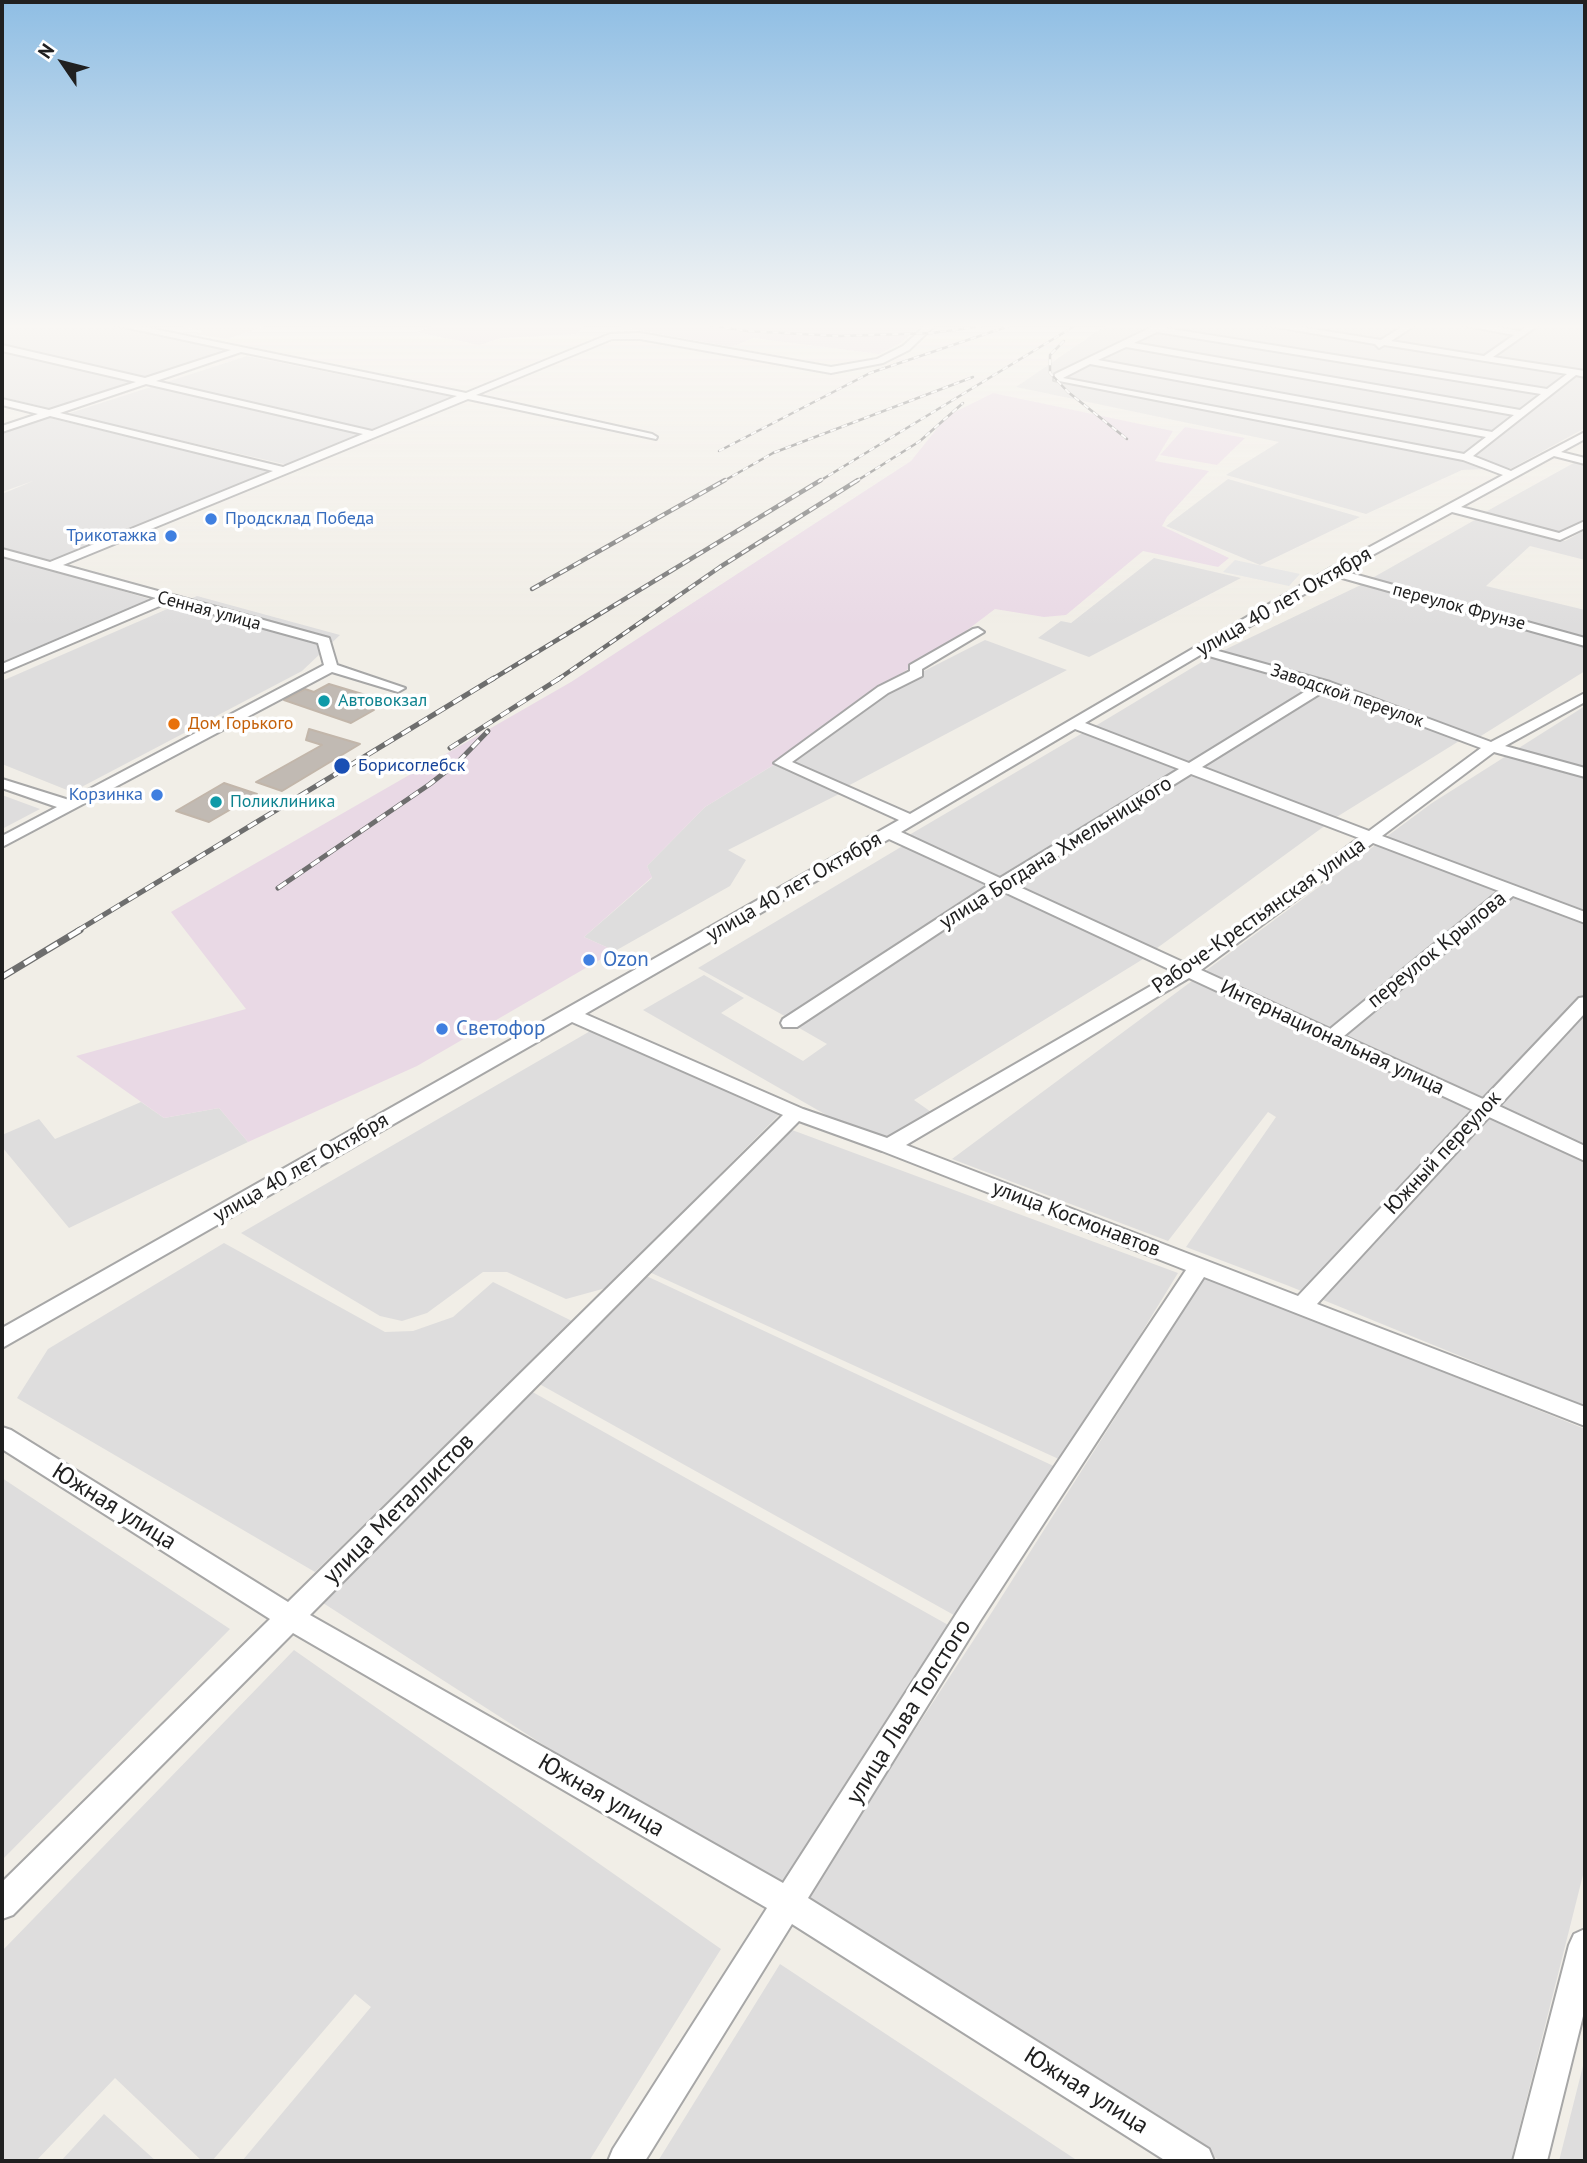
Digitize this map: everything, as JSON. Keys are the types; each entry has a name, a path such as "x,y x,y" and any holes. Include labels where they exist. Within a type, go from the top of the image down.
{"street":[{"path":"100,425 287,471"},
{"path":"335,425 374,434"},
{"path":"50,566 395,425"},
{"path":"598,425 652,437"},
{"path":"1298,425 1466,457 1512,475"},
{"path":"1440,425 1494,435"},
{"path":"1466,457 1506,425"},
{"name":"улица 40 лет Октября","path":"2,1339 889,833 1333,572 1585,435"},
{"path":"1553,453 1585,461"},
{"path":"1452,508 1560,537 1585,524"},
{"name":"Сенная улица","path":"2,552 324,642 331,667"},
{"name":"переулок Фрунзе","path":"1333,572 1585,642"},
{"path":"2,669 165,599"},
{"path":"911,820 781,763 883,690 918,673 915,668 978,632"},
{"name":"Заводской переулок","path":"1201,650 1325,685 1492,747 1585,773"},
{"path":"2,842 331,667 398,688"},
{"name":"улица Богдана Хмельницкого","path":"790,1023 1002,884 1325,685"},
{"name":"Рабоче-Крестьянская улица","path":"888,1146 1189,971 1492,747 1585,696"},
{"path":"1074,724 1191,770 1373,835 1585,918"},
{"path":"2,783 70,806"},
{"name":"Интернациональная улица","path":"889,833 1585,1154"},
{"name":"переулок Крылова","path":"1330,1038 1512,889"},
{"name":"Южный переулок","path":"1302,1306 1585,1002"},
{"name":"улица Космонавтов","path":"570,1014 796,1113 1302,1306 1585,1418"},
{"name":"улица Металлистов","path":"2,1904 796,1113"},
{"name":"улица Льва Толстого","path":"625,2161 971,1613 1199,1267"},
{"name":"Южная улица","path":"2,1437 290,1618 788,1903 1197,2161"},
{"path":"1530,2161 1585,1945"}],"shaded area":[{"path":"21,425 79,425 273,472 50,562 2,548 2,494 33,481 2,492 2,431"},
{"path":"114,425 386,425 288,465"},
{"path":"940,425 1144,425 1173,431 1155,461 1209,471 1162,526 1229,558 1218,567 1143,551 1066,615 1044,617 995,609 775,764 705,807 647,866 652,877 584,937 615,951 417,1066 248,1142 219,1108 164,1118 76,1056 246,1009 171,912 571,682 911,461"},
{"path":"1197,425 1585,425 1585,428 1512,468 1462,470 1366,514 1226,475 1279,442"},
{"path":"1185,427 1245,438 1217,465 1160,455"},
{"path":"1579,460 1585,462 1585,521 1558,536 1480,515"},
{"path":"1228,479 1360,517 1260,565 1166,526"},
{"path":"1480,517 1565,541 1585,530 1585,560 1530,546 1486,586 1585,610 1585,641 1367,581"},
{"path":"2,555 156,601 2,665"},
{"path":"1154,558 1241,578 1089,657 1038,638 1061,621 1071,623"},
{"path":"1235,560 1300,574 1289,586 1223,572"},
{"path":"1365,583 1585,644 1585,671 1476,739 1218,653"},
{"path":"197,596 340,635 302,671 72,792 2,764 2,681"},
{"path":"985,640 1067,670 844,788 785,762 885,691"},
{"path":"1215,654 1317,686 1189,766 1092,728"},
{"path":"1330,690 1464,738 1335,818 1199,770"},
{"path":"1585,706 1585,1407 1289,1286 1186,1247 1276,1117 1268,1112 1168,1241 952,1159 1432,803"},
{"path":"1086,731 1187,770 1002,882 904,838"},
{"path":"775,764 841,793 728,850 746,860 730,886 615,951 584,937 652,878 647,866 705,807"},
{"path":"1192,772 1330,822 1153,951 1007,885"},
{"path":"2,795 40,809 2,829"},
{"path":"906,844 996,885 790,1019 698,968"},
{"path":"1005,889 1148,956 914,1100 934,1114 886,1141 849,1128 643,1010 704,975 744,998 721,1013 803,1061 827,1044 794,1025"},
{"path":"592,1030 781,1113 606,1288 566,1299 507,1272 483,1272 427,1313 402,1321 380,1316 241,1233"},
{"path":"141,1102 164,1118 219,1108 248,1142 69,1228 2,1147 2,1135 39,1119 55,1139"},
{"path":"784,1127 1178,1273 1063,1461 645,1270"},
{"path":"224,1243 385,1332 413,1331 453,1317 493,1282 572,1321 315,1572 17,1398 48,1349"},
{"path":"640,1273 1060,1469 961,1619 534,1381"},
{"path":"1205,1276 1585,1429 1585,1867 1511,2161 1221,2161 801,1904 992,1612"},
{"path":"529,1390 950,1626 775,1894 320,1601"},
{"path":"2,1478 230,1629 2,1860"},
{"path":"294,1650 721,1949 589,2161 242,2161 371,2007 355,1994 212,2161 202,2161 115,2078 36,2161 2,2161 2,1951"},
{"path":"780,1964 1078,2161 658,2161"},
{"path":"1585,2058 1585,2161 1559,2161"},
{"path":"104,2114 156,2161 61,2161"}],"building":[{"name":"Автовокзал","path":"329,684 369,696 355,704 374,710 351,723 284,700 305,689 314,692"},
{"name":"Борисоглебск","path":"309,729 360,744 282,791 256,782 322,745 306,740"},
{"name":"Поликлиника","path":"224,783 257,794 209,822 176,811"}],"railway":[{"path":"719,451 769,425"},
{"path":"722,482 773,453 847,425"},
{"path":"818,482 912,425"},
{"path":"855,482 920,441 938,425"},
{"path":"1109,425 1127,439"},
{"path":"532,589 725,480"},
{"path":"491,680 821,480"},
{"path":"559,679 720,567 858,480"},
{"path":"77,931 494,678"},
{"path":"450,748 559,679"},
{"path":"278,888 430,784 458,762 488,731"},
{"path":"2,977 80,930"}],"place":[{"name":"Продсклад Победа","path":"211,519"},
{"name":"Трикотажка","path":"171,536"},
{"name":"Автовокзал","path":"324,701"},
{"name":"Дом Горького","path":"174,724"},
{"name":"Борисоглебск","path":"342,766"},
{"name":"Корзинка","path":"157,795"},
{"name":"Поликлиника","path":"216,802"},
{"name":"Ozon","path":"589,960"},
{"name":"Светофор","path":"442,1029"}]}
